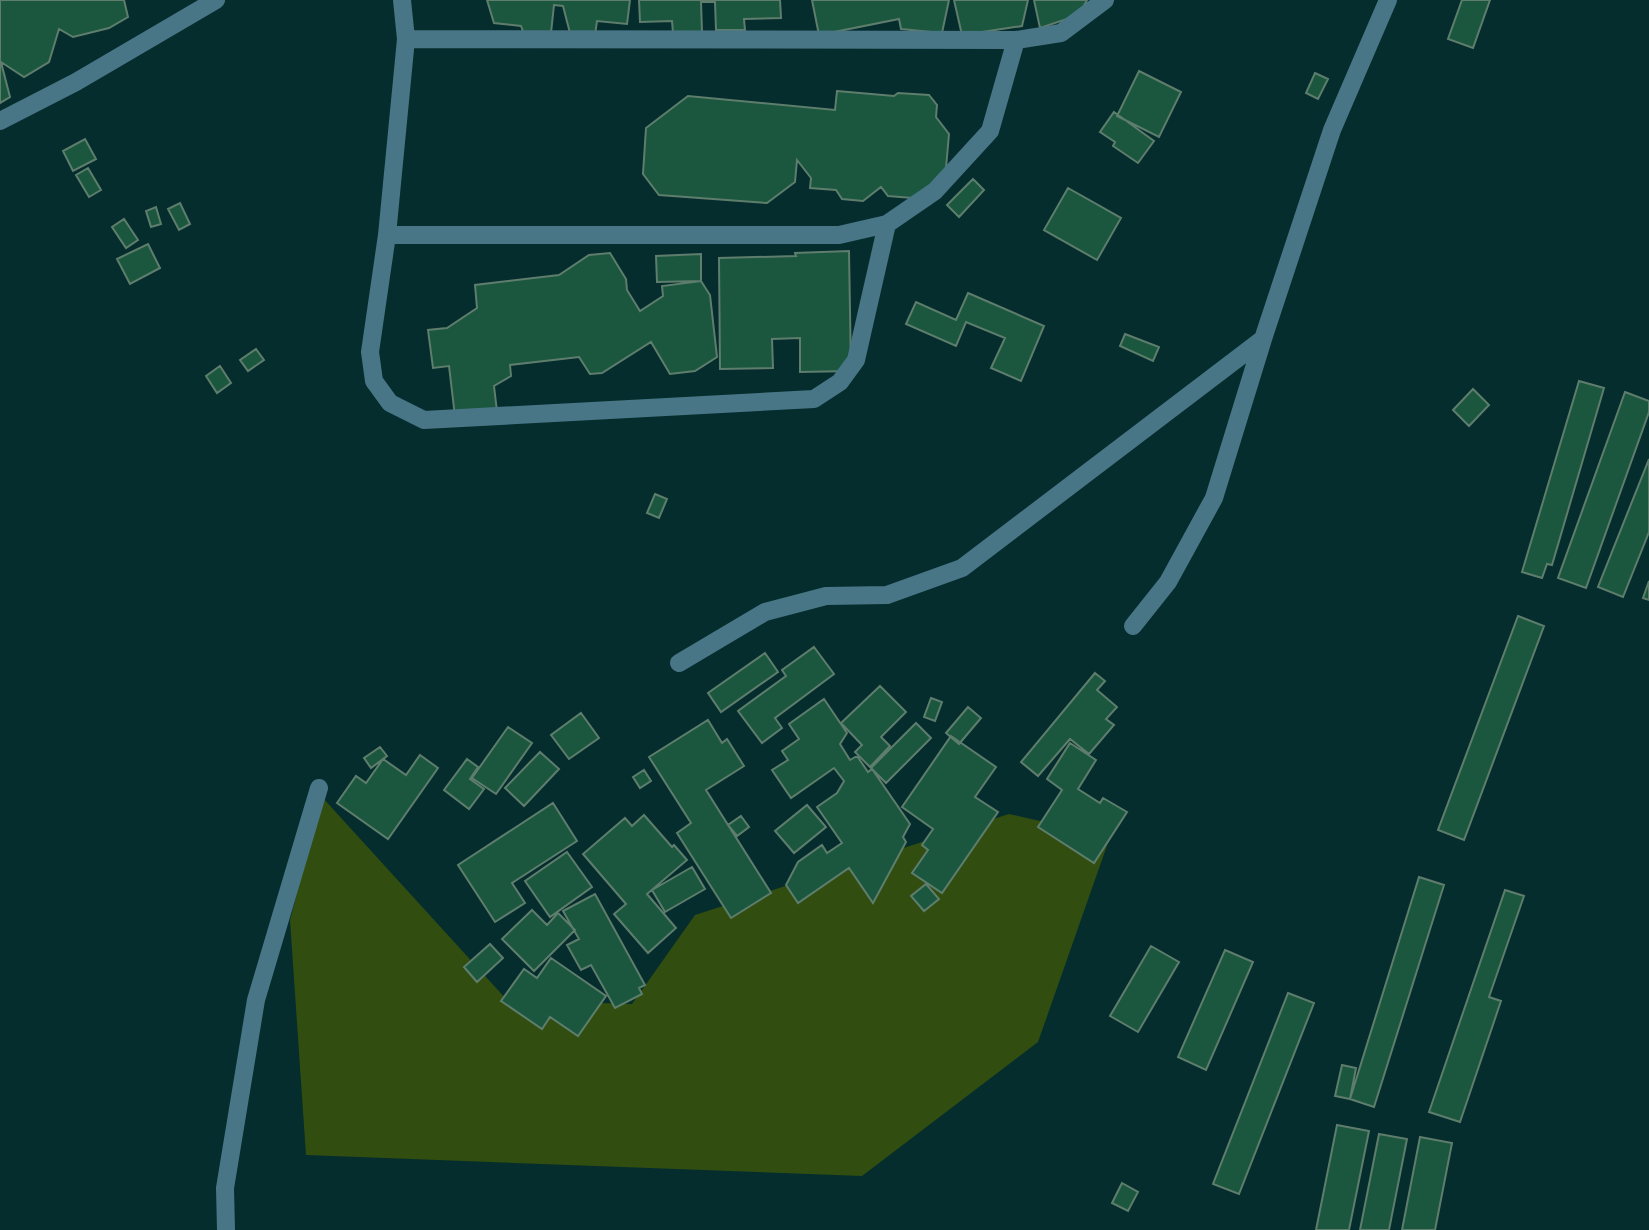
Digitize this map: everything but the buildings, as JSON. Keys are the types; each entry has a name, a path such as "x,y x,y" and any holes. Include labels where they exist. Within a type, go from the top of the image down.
{"street":[{"path":"0,121 76,82 216,0"},
{"path":"402,0 406,39 387,235 370,352 374,381 390,403 424,420 814,399 840,382 856,360 887,223"},
{"path":"406,39 1016,40 1061,33 1105,0"},
{"path":"1133,626 1168,582 1214,498 1332,130 1388,0"},
{"path":"387,235 839,235 887,223 935,191 990,131 1016,40"},
{"path":"679,663 765,612 826,596 887,594 961,568 1263,339"},
{"path":"226,1230 225,1188 256,1000 319,788"}],"green space":[{"path":"322,797 507,1000 632,1004 695,915 1009,814 1110,837 1038,1042 862,1176 306,1155 290,920"}]}
